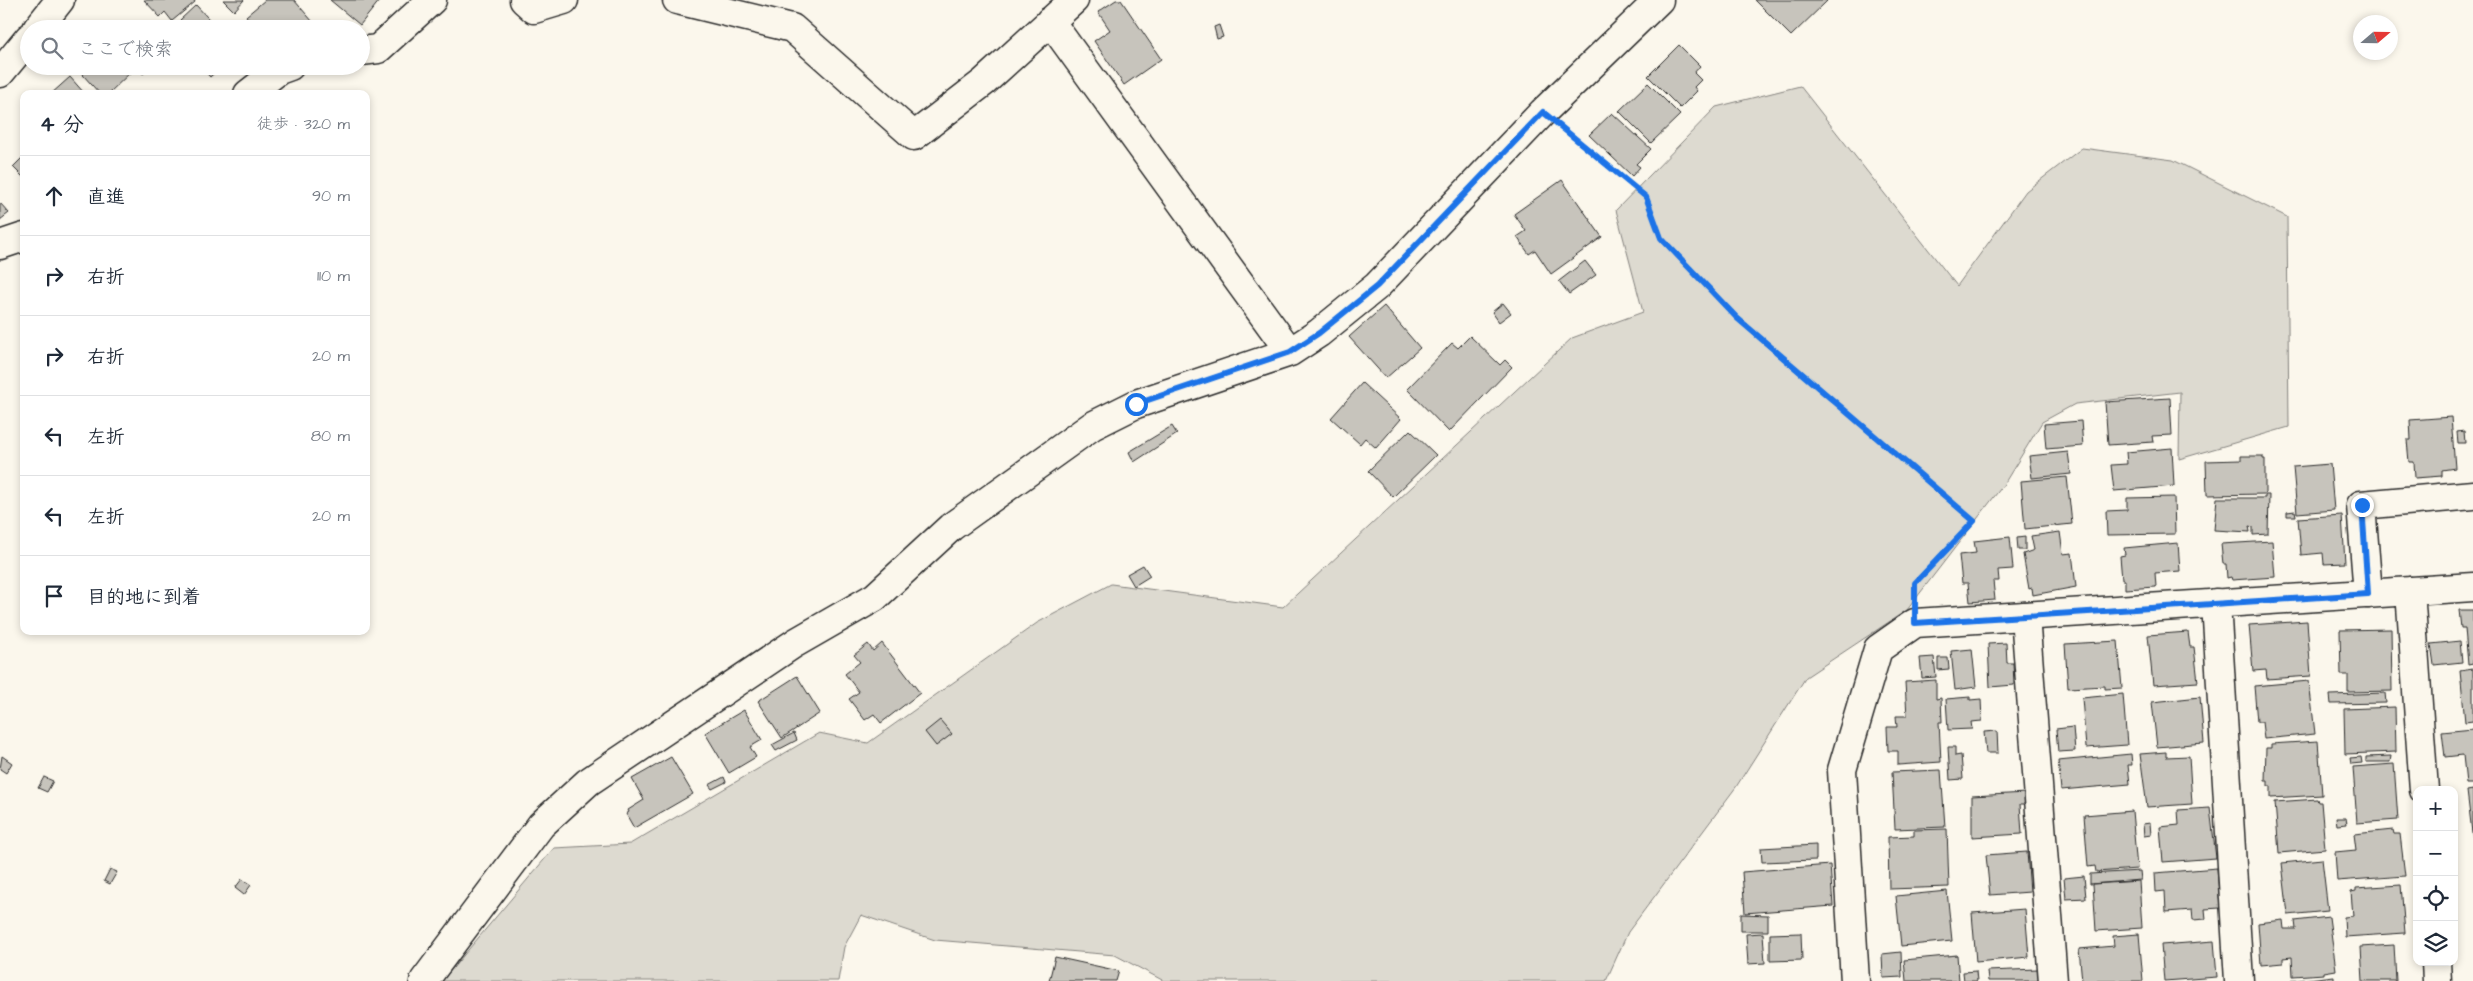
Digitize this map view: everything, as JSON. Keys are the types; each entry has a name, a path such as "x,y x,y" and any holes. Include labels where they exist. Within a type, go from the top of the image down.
{"main road":[{"path":"44,20 60,0"},
{"path":"370,49 378,49 432,0"},
{"path":"524,0 534,8 564,0"},
{"path":"677,0 792,28 914,136 984,82 1074,0"},
{"path":"424,981 541,825 588,782 795,643 874,598 951,527 1092,426 1136,404 1290,352 1319,333 1377,286 1543,112 1659,0"},
{"path":"1050,21 1290,352"},
{"path":"0,73 20,49"},
{"path":"253,90 273,75"},
{"path":"0,245 20,238"},
{"path":"2368,594 2362,505 2473,495"},
{"path":"1855,981 1842,770 1878,649 1915,623 2473,587"},
{"path":"2410,591 2424,786"},
{"path":"2216,603 2239,981"},
{"path":"2025,616 2053,981"},
{"path":"2436,966 2437,981"}],"path":[{"path":"1543,112 1646,197 1661,238 1737,318 1974,521 1915,583 1915,623"}],"shaded area":[{"path":"1800,86 1957,286 2026,191 2082,148 2173,160 2287,217 2289,427 2179,459 2180,392 2075,404 2042,422 2004,484 1907,610 1806,677 1736,787 1628,932 1606,981 1164,981 1115,955 935,940 861,915 844,947 838,981 442,981 554,848 630,844 819,733 868,743 1037,623 1111,584 1283,607 1572,338 1643,312 1616,210 1716,107"}],"building":[{"path":"144,0 194,0 195,2 173,20 165,12 160,17"},
{"path":"223,0 244,0 234,11"},
{"path":"265,0 294,0 311,20 249,20 246,16"},
{"path":"330,0 380,0 364,20 354,20"},
{"path":"1116,0 1121,0 1161,59 1124,85 1094,41 1110,30 1098,12"},
{"path":"1755,0 1826,0 1827,1 1791,36"},
{"path":"196,5 210,20 180,20"},
{"path":"1219,25 1223,37 1217,39 1214,27"},
{"path":"1679,45 1700,66 1694,73 1701,80 1694,87 1697,91 1680,108 1648,76"},
{"path":"83,75 128,75 112,90 96,90"},
{"path":"70,77 81,90 55,90"},
{"path":"1648,83 1680,115 1651,143 1619,111"},
{"path":"1612,113 1651,149 1636,164 1640,167 1632,176 1589,135"},
{"path":"20,160 20,174 13,167"},
{"path":"1562,180 1602,237 1551,274 1535,250 1529,254 1517,237 1526,231 1514,214"},
{"path":"0,203 9,213 0,220"},
{"path":"1585,261 1596,275 1569,294 1559,281"},
{"path":"1503,303 1511,313 1499,322 1492,312"},
{"path":"1384,306 1420,348 1386,378 1349,337"},
{"path":"1470,336 1500,365 1505,360 1512,367 1449,432 1407,389 1452,343 1458,348"},
{"path":"1362,383 1401,419 1376,448 1365,438 1360,444 1331,418"},
{"path":"2170,398 2172,435 2152,436 2153,442 2108,445 2105,402"},
{"path":"2451,417 2455,468 2442,470 2442,476 2415,478 2414,462 2409,462 2407,440 2411,440 2410,420"},
{"path":"2081,421 2083,446 2046,449 2044,424"},
{"path":"1172,426 1177,434 1134,462 1129,452"},
{"path":"1410,430 1436,455 1393,497 1368,471"},
{"path":"2464,431 2465,443 2458,443 2457,432"},
{"path":"2172,448 2174,486 2114,491 2111,465 2127,464 2126,452"},
{"path":"2068,452 2071,474 2032,478 2029,456"},
{"path":"2241,456 2263,456 2263,459 2265,459 2265,494 2207,495 2206,461 2241,460"},
{"path":"2330,464 2334,510 2297,513 2293,467"},
{"path":"2067,477 2072,524 2025,529 2021,481"},
{"path":"2265,495 2269,495 2268,534 2253,535 2253,527 2249,526 2250,532 2214,530 2217,498 2265,498"},
{"path":"2174,497 2175,534 2107,535 2106,511 2127,510 2127,498"},
{"path":"2295,511 2296,516 2287,516 2287,512"},
{"path":"2342,515 2345,563 2324,564 2323,553 2301,555 2298,518"},
{"path":"2060,532 2063,554 2072,553 2076,587 2033,595 2032,588 2029,589 2023,554 2034,550 2031,536"},
{"path":"2010,537 2013,569 1998,570 1999,581 1993,581 1995,600 1970,602 1968,583 1962,583 1959,555 1976,553 1974,541"},
{"path":"2025,537 2025,550 2018,550 2017,538"},
{"path":"2272,541 2275,577 2232,580 2231,577 2227,578 2226,564 2223,564 2221,544"},
{"path":"2178,543 2180,571 2155,573 2156,587 2125,589 2125,580 2122,580 2120,556 2125,555 2124,548"},
{"path":"1143,565 1150,576 1134,586 1127,574"},
{"path":"2459,610 2473,610 2473,664 2468,665 2465,628 2461,628"},
{"path":"2307,621 2311,676 2267,679 2266,670 2253,671 2249,625"},
{"path":"2391,629 2392,691 2348,692 2348,675 2341,675 2340,630"},
{"path":"2188,632 2190,647 2194,647 2198,682 2153,685 2148,635"},
{"path":"2118,641 2122,688 2105,689 2105,686 2068,688 2065,644"},
{"path":"2460,641 2462,662 2434,665 2431,644"},
{"path":"882,643 920,693 881,723 874,714 865,720 849,699 859,692 845,674 860,662 854,655 868,644 873,651"},
{"path":"2006,643 2007,663 2013,663 2014,685 1990,687 1988,644"},
{"path":"1972,649 1976,687 1955,690 1951,651"},
{"path":"1934,657 1936,677 1922,678 1920,658"},
{"path":"1938,658 1948,658 1949,669 1938,670"},
{"path":"2473,669 2473,721 2465,722 2460,671"},
{"path":"797,676 820,713 782,738 758,701"},
{"path":"1936,680 1936,699 1941,698 1942,722 1939,722 1941,762 1898,765 1898,751 1888,751 1887,727 1897,727 1896,716 1907,716 1905,682"},
{"path":"2309,681 2315,734 2264,739 2262,722 2257,722 2254,686"},
{"path":"2385,693 2386,703 2331,704 2330,695"},
{"path":"2123,694 2127,745 2086,748 2082,698"},
{"path":"1970,697 1970,700 1981,699 1982,721 1971,722 1972,729 1948,730 1946,699"},
{"path":"2200,697 2204,743 2157,747 2152,702"},
{"path":"2395,707 2396,752 2345,754 2344,709"},
{"path":"744,710 762,740 750,747 756,757 729,773 705,733"},
{"path":"940,720 952,734 936,746 925,732"},
{"path":"2073,727 2075,751 2058,752 2056,729"},
{"path":"2473,729 2473,784 2466,784 2463,755 2445,757 2442,732"},
{"path":"1997,731 1998,753 1986,753 1984,732"},
{"path":"794,733 797,740 776,751 772,745"},
{"path":"2318,741 2322,795 2271,798 2271,786 2268,786 2268,781 2265,781 2266,748 2271,748 2271,744"},
{"path":"1948,747 1955,747 1955,756 1961,755 1963,779 1950,780"},
{"path":"2166,752 2166,757 2189,756 2192,804 2147,807 2140,754"},
{"path":"2131,754 2132,765 2128,765 2130,784 2061,790 2058,761"},
{"path":"2,756 12,763 6,773 0,769"},
{"path":"2391,756 2390,762 2366,762 2366,757"},
{"path":"671,757 693,794 634,828 626,814 629,812 628,810 644,800 632,779"},
{"path":"2361,757 2362,763 2351,764 2350,758"},
{"path":"2394,764 2398,820 2357,823 2353,767"},
{"path":"1941,770 1945,827 1895,829 1892,772"},
{"path":"44,777 53,781 47,792 38,788"},
{"path":"724,777 726,782 712,789 709,785"},
{"path":"2473,790 2473,841 2467,791"},
{"path":"2026,793 2027,804 2020,804 2022,834 1972,837 1972,796"},
{"path":"2317,799 2318,802 2321,802 2325,849 2279,853 2275,802"},
{"path":"2210,808 2216,858 2163,862 2160,827 2179,825 2178,810"},
{"path":"2132,811 2137,869 2096,872 2095,866 2088,867 2084,815"},
{"path":"2336,818 2346,818 2347,824 2337,825"},
{"path":"2150,823 2151,835 2144,836 2143,824"},
{"path":"1947,829 1949,887 1889,889 1888,837 1914,836 1914,830"},
{"path":"2393,830 2394,834 2400,834 2405,876 2337,881 2335,852 2356,850 2354,834"},
{"path":"1816,845 1816,860 1762,862 1761,848"},
{"path":"2027,852 2030,892 1990,895 1986,855"},
{"path":"2322,859 2328,911 2288,915 2282,863"},
{"path":"1830,865 1833,906 1745,913 1742,872"},
{"path":"2217,868 2220,908 2205,909 2206,919 2193,920 2192,910 2166,912 2165,891 2156,892 2155,873"},
{"path":"110,869 117,872 110,884 104,881"},
{"path":"2140,871 2141,880 2090,884 2090,874"},
{"path":"2084,876 2086,898 2066,899 2064,878"},
{"path":"242,879 251,885 244,895 235,888"},
{"path":"2139,881 2142,928 2096,931 2093,884"},
{"path":"2401,885 2405,933 2345,937 2344,917 2353,916 2351,892 2356,891 2356,888"},
{"path":"1947,891 1952,941 1901,946 1896,896"},
{"path":"2025,909 2029,957 1976,962 1972,913"},
{"path":"1741,914 1768,915 1768,931 1741,931"},
{"path":"2329,917 2336,970 2324,972 2324,974 2293,976 2292,957 2283,958 2283,963 2261,965 2258,923 2283,920 2284,929 2296,929 2295,921"},
{"path":"1763,933 1765,963 1748,964 1746,934"},
{"path":"1801,933 1802,960 1770,961 1770,934"},
{"path":"2139,934 2143,981 2082,981 2079,949 2114,946 2113,936"},
{"path":"2214,941 2217,977 2164,981 2161,945"},
{"path":"2394,945 2396,981 2363,981 2361,947"},
{"path":"1901,952 1902,977 1883,978 1882,954"},
{"path":"1957,955 1959,981 1906,981 1904,960"},
{"path":"1055,957 1119,971 1116,981 1049,981"},
{"path":"2038,969 2039,981 1988,981 1987,971"},
{"path":"1976,971 1977,981 1964,981 1963,972"},
{"path":"2334,976 2334,981 2291,981"}],"route":[{"path":"1136,404 1290,352 1319,333 1377,286 1543,112 1646,197 1661,238 1737,318 1974,521 1915,583 1915,623 2368,594 2362,505"}]}
